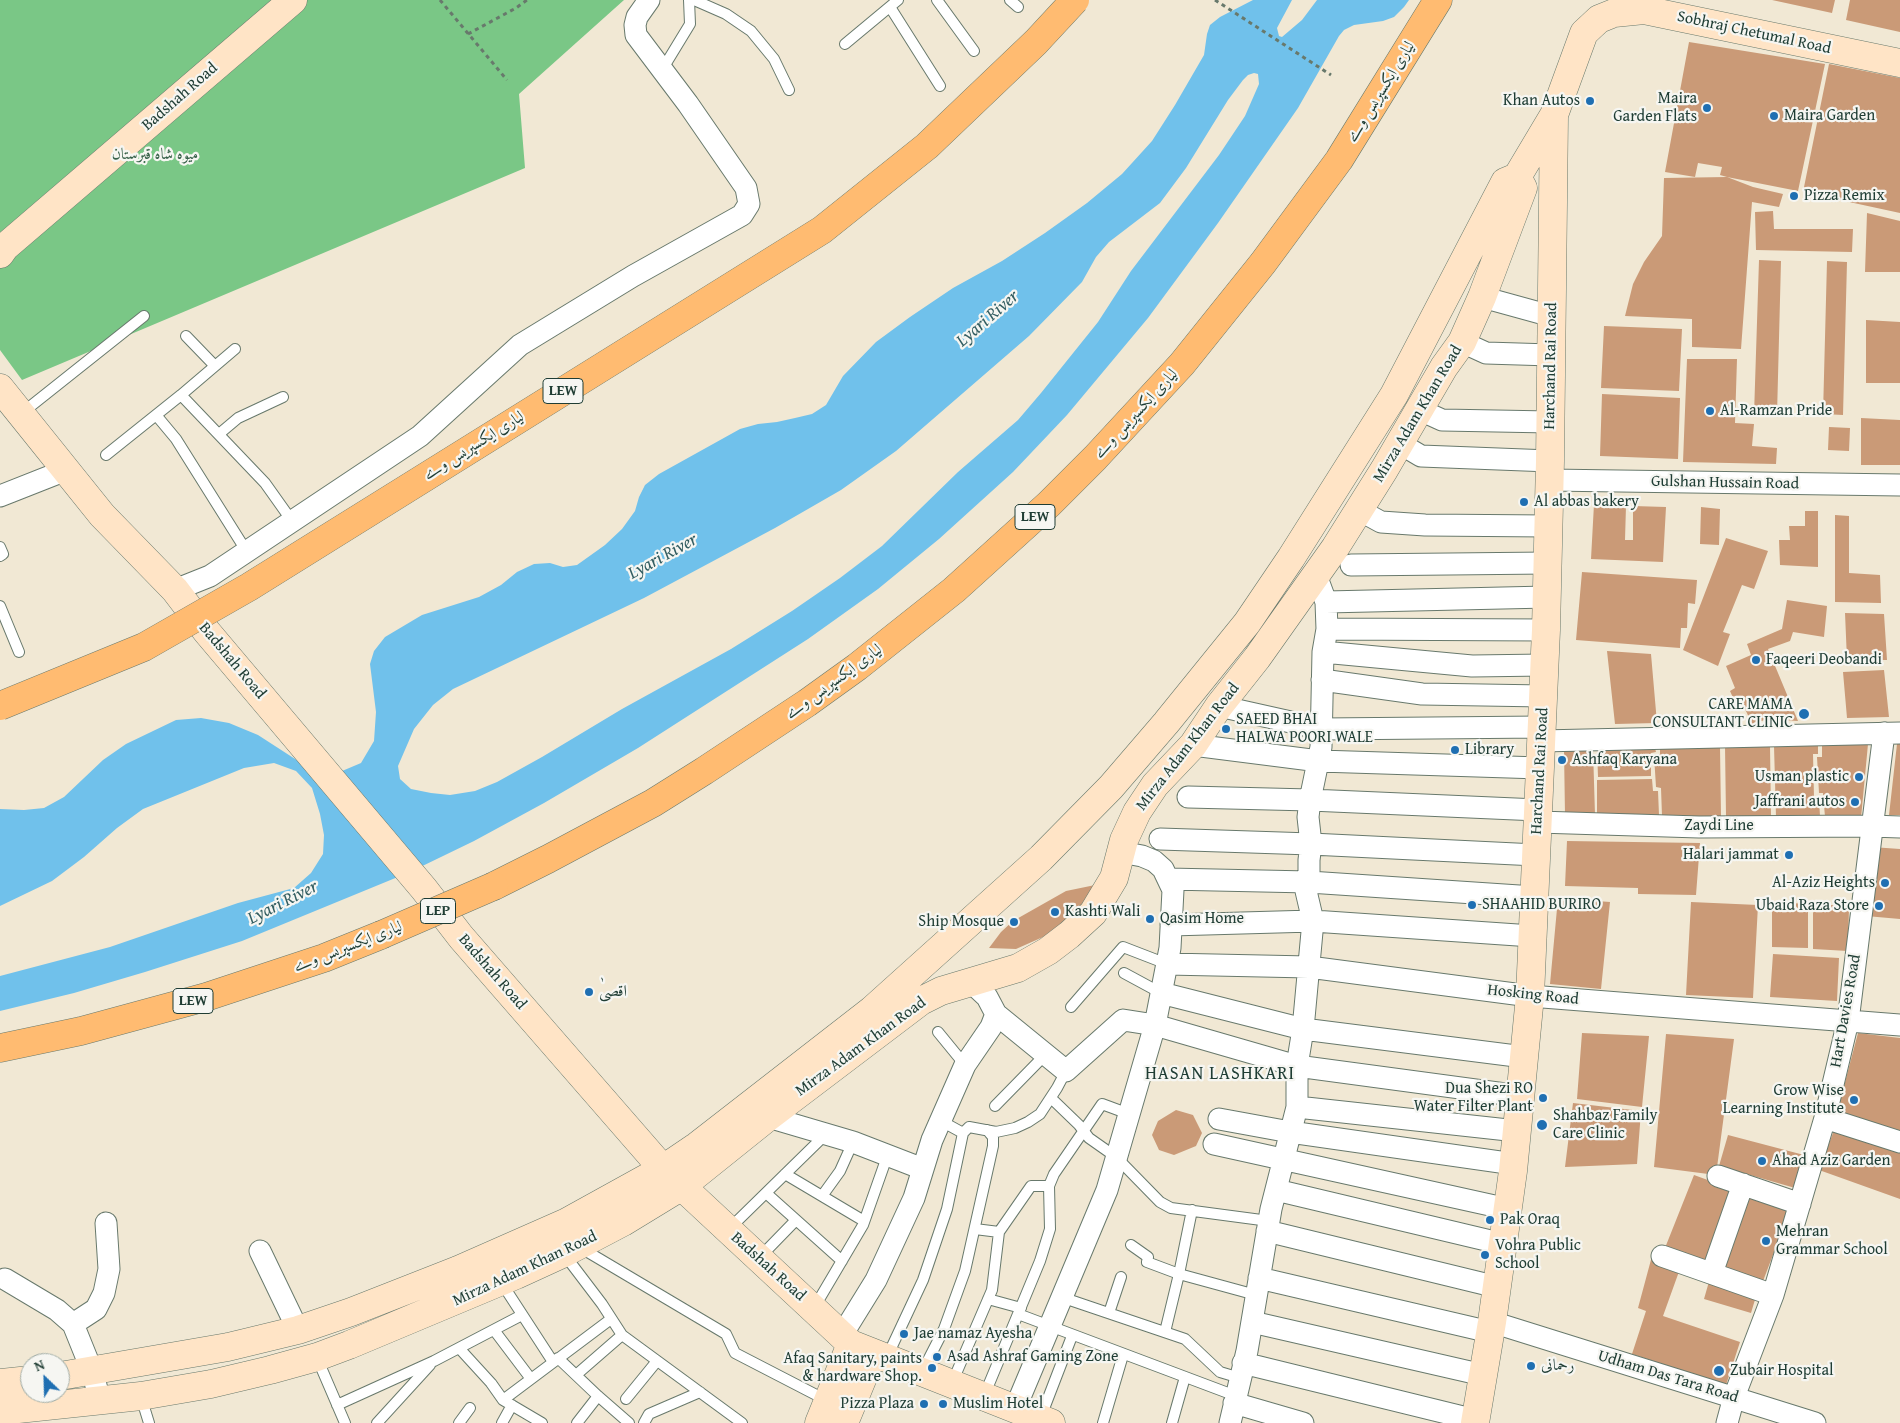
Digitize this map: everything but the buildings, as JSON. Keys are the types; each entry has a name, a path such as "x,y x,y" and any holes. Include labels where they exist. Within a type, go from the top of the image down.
{"highway":[{"name":"لیاری ایکسپریس وے","path":"0,706 144,647 249,587 822,230 927,146 1036,42 1075,0"},
{"name":"لیاری ایکسپریس وے","path":"0,1048 82,1031 188,1002 274,975 381,935 494,886 653,803 704,772 807,703 954,590 1095,458 1182,364 1264,264 1339,160 1438,0"}],"main road":[{"name":"Badshah Road","path":"0,254 20,234 293,0"},
{"name":"Sobhraj Chetumal Road","path":"1584,33 1611,6 1644,10 1900,63"},
{"name":"Mirza Adam Khan Road","path":"0,1411 141,1396 211,1384 317,1357 501,1282 571,1250 624,1222 741,1113 872,1010 1041,858 1111,786 1166,723 1247,623 1291,558 1394,395 1505,182 1518,177 1554,114 1584,33"},
{"name":"Harchand Rai Road","path":"1475,1422 1491,1327 1514,1164 1530,996 1544,696 1548,563 1554,114"},
{"name":"Mirza Adam Khan Road","path":"70,1374 228,1348 298,1330 351,1312 458,1270 672,1178 768,1116 921,1001 941,991 1018,968 1069,935 1092,913 1114,878 1124,840 1137,812 1155,785 1192,745 1316,575 1360,510 1444,367 1462,342 1482,297 1523,188 1518,177"},
{"name":"Badshah Road","path":"0,388 102,515 175,590 206,632 424,889 462,938 672,1178 813,1309 863,1347 1046,1421"},
{"path":"824,1412 863,1347"},
{"path":"844,1423 863,1347"},
{"path":"0,1383 20,1381"}],"street":[{"path":"175,590 210,576 420,436 520,345 634,276 742,215 749,204 746,188 688,104 636,35 635,25 637,17 649,0"},
{"path":"1482,297 1552,316"},
{"path":"1462,342 1486,353 1551,355"},
{"path":"1420,410 1442,420 1550,422"},
{"name":"Gulshan Hussain Road","path":"1399,444 1421,456 1550,470 1900,485"},
{"path":"0,496 66,470"},
{"path":"1360,510 1381,522 1548,526"},
{"path":"1351,564 1548,563"},
{"path":"1237,1393 1252,1322 1268,1226 1297,1107 1297,1066 1310,968 1309,957 1313,921 1306,891 1309,882 1311,844 1308,817 1319,761 1322,728 1322,652 1327,629 1326,602 1316,575"},
{"path":"1326,602 1547,597"},
{"path":"1327,629 1546,630"},
{"path":"1322,652 1472,666 1545,665"},
{"path":"1322,680 1422,694 1544,696"},
{"path":"1219,706 1322,728 1542,734 1892,733"},
{"name":"Hart Davies Road","path":"1728,1423 1734,1397 1773,1295 1825,1118 1848,1021 1871,826 1892,733"},
{"path":"1192,745 1319,761 1540,768"},
{"name":"Zaydi Line","path":"1188,797 1310,800 1699,827 1900,827"},
{"path":"1160,839 1311,844 1536,856"},
{"path":"1015,1409 1107,1190 1155,1025 1167,964 1170,948 1173,890 1163,869 1154,861 1142,856 1121,852"},
{"path":"1168,879 1309,882 1534,897"},
{"path":"1171,925 1313,921 1532,936"},
{"name":"Hosking Road","path":"1167,964 1310,968 1530,996 1900,1025"},
{"path":"972,983 987,997 996,1014 1066,1071 1123,1020 1155,1025 1297,1066 1520,1096"},
{"path":"1161,993 1303,1029 1524,1057"},
{"path":"863,1347 876,1280 914,1198 932,1140 966,1065 991,1026 996,1014"},
{"path":"1297,1107 1517,1131"},
{"path":"768,1116 853,1142 923,1169"},
{"path":"1825,1118 1900,1142"},
{"path":"1219,1119 1290,1132 1514,1164"},
{"path":"1214,1144 1508,1209"},
{"path":"1718,1176 1800,1204"},
{"path":"1712,1273 1743,1184"},
{"path":"1276,1190 1503,1244"},
{"path":"73,1324 96,1309 104,1293 109,1268 106,1223"},
{"path":"1268,1226 1497,1287"},
{"path":"260,1251 298,1330"},
{"path":"1662,1256 1773,1295"},
{"path":"5,1279 57,1310 73,1324 92,1371 100,1400"},
{"name":"Udham Das Tara Road","path":"1258,1286 1491,1327 1734,1397 1815,1423"},
{"path":"1252,1322 1483,1375"},
{"path":"1237,1393 1475,1422"},
{"path":"1237,1393 1304,1423"}],"lane":[{"path":"662,70 690,24 689,0"},
{"path":"694,0 726,14 751,31 774,58 789,90"},
{"path":"845,44 898,0"},
{"path":"937,0 974,51"},
{"path":"890,7 940,86"},
{"path":"21,414 144,316"},
{"path":"186,336 215,366"},
{"path":"106,455 156,416 235,349"},
{"path":"181,395 265,483 292,521"},
{"path":"218,434 238,418 283,397"},
{"path":"156,416 176,439 247,552"},
{"path":"0,547 3,554 0,556"},
{"path":"0,606 19,652"},
{"path":"1071,1007 1123,947 1167,964"},
{"path":"1124,973 1161,993"},
{"path":"938,1032 966,1065"},
{"path":"995,1106 1045,1055"},
{"path":"863,1347 923,1280 947,1208 963,1133 969,1127 996,1132 1028,1122 1040,1114 1066,1071"},
{"path":"1051,1098 1089,1138 1116,1157 1160,1202 1171,1208 1192,1210 1268,1226"},
{"path":"984,1396 1040,1261 1050,1229 1049,1186 1054,1174 1102,1104 1129,1114"},
{"path":"941,1121 963,1133"},
{"path":"922,1372 947,1321 965,1271 993,1146 994,1137 987,1130"},
{"path":"728,1231 825,1134"},
{"path":"822,1196 840,1171 853,1142"},
{"path":"813,1309 864,1220 888,1154"},
{"path":"786,1174 864,1220"},
{"path":"951,1384 992,1290 999,1232 1031,1186 1049,1186"},
{"path":"766,1193 842,1261"},
{"path":"1165,1332 1192,1210"},
{"path":"758,1259 796,1220"},
{"path":"975,1229 999,1232"},
{"path":"1131,1244 1148,1256 1147,1262 1179,1274 1258,1286"},
{"path":"571,1250 622,1335 742,1423"},
{"path":"571,1250 726,1334 735,1353 824,1412"},
{"path":"1109,1313 1121,1277"},
{"path":"501,1282 522,1315 556,1360 576,1375 629,1423"},
{"path":"1061,1297 1185,1339 1220,1372 1237,1393"},
{"path":"988,1299 1019,1311 1049,1327 1072,1336 1185,1378 1237,1393"},
{"path":"337,1405 434,1361 522,1315"},
{"path":"502,1423 508,1403 531,1379 611,1319"},
{"path":"494,1330 531,1379"},
{"path":"576,1375 622,1335"},
{"path":"1046,1421 1072,1336"},
{"path":"459,1348 508,1403 542,1423"},
{"path":"1103,1423 1123,1355"},
{"path":"317,1357 345,1423"},
{"path":"377,1423 434,1361"},
{"path":"626,1399 657,1361"},
{"path":"1172,1423 1185,1378"},
{"path":"644,1423 649,1414 700,1392"},
{"path":"141,1396 149,1423"},
{"path":"577,1423 598,1396"},
{"path":"459,1423 470,1408"}],"path":[{"path":"440,0 507,80"},
{"path":"468,34 527,0"},
{"path":"1214,0 1331,75"}],"green space":[{"name":"میوہ شاہ قبرستان","path":"0,0 624,0 519,94 525,168 22,380 0,350"}],"water":[{"name":"Lyari River","path":"1253,0 1292,0 1277,28 1279,36 1282,37 1302,20 1317,0 1409,0 1394,17 1383,21 1354,25 1344,30 1298,108 1218,223 1148,318 1067,415 1013,472 939,539 878,589 808,639 638,748 544,803 474,841 410,872 242,941 74,993 0,1011 0,976 110,947 238,903 294,888 311,873 323,854 324,835 312,788 296,771 274,763 244,768 143,809 52,881 0,906 0,809 24,810 44,808 64,797 103,760 126,744 176,720 201,718 229,723 258,735 309,768 335,774 361,763 374,741 376,712 370,664 374,651 385,637 422,615 479,597 501,585 517,572 534,564 550,563 563,567 577,565 605,545 622,529 635,511 645,485 659,474 740,429 812,414 826,405 843,376 876,342 953,288 1002,261 1045,233 1087,203 1122,174 1152,141 1175,105 1204,55 1210,25 1220,17","holes":["1258,74 1259,84 1245,116 1219,155 1131,271 1098,322 1018,420 958,472 882,546 792,611 731,649 622,709 497,782 475,791 450,795 411,789 400,779 398,766 414,729 433,705 453,689 644,598 775,528 841,490 896,451 1029,336 1082,282 1096,257 1109,242 1160,203 1186,168 1228,100 1243,80 1248,75"]}],"place":[{"name":"Khan Autos","path":"1590,101"},
{"name":"Maira Garden Flats","path":"1707,108"},
{"name":"Maira Garden","path":"1774,116"},
{"name":"Pizza Remix","path":"1794,196"},
{"name":"Al-Ramzan Pride","path":"1710,411"},
{"name":"Al abbas bakery","path":"1524,502"},
{"name":"Faqeeri Deobandi","path":"1756,660"},
{"name":"CARE MAMA CONSULTANT CLINIC","path":"1804,714"},
{"name":"SAEED BHAI HALWA POORI WALE","path":"1226,729"},
{"name":"Library","path":"1455,750"},
{"name":"Ashfaq Karyana","path":"1562,760"},
{"name":"Usman plastic","path":"1859,777"},
{"name":"Jaffrani autos","path":"1855,802"},
{"name":"Halari jammat","path":"1789,855"},
{"name":"Al-Aziz Heights","path":"1885,883"},
{"name":"SHAAHID BURIRO","path":"1472,905"},
{"name":"Ubaid Raza Store","path":"1879,906"},
{"name":"Kashti Wali","path":"1055,912"},
{"name":"Qasim Home","path":"1150,919"},
{"name":"Ship Mosque","path":"1014,922"},
{"name":"اقصیٰ","path":"589,992"},
{"name":"Dua Shezi RO Water Filter Plant","path":"1543,1098"},
{"name":"Grow Wise Learning Institute","path":"1854,1100"},
{"name":"Shahbaz Family Care Clinic","path":"1542,1125"},
{"name":"Ahad Aziz Garden","path":"1762,1161"},
{"name":"Pak Oraq","path":"1490,1220"},
{"name":"Mehran Grammar School","path":"1766,1241"},
{"name":"Vohra Public School","path":"1485,1255"},
{"name":"Jae namaz Ayesha","path":"904,1334"},
{"name":"Asad Ashraf Gaming Zone","path":"937,1357"},
{"name":"رحمانی","path":"1531,1366"},
{"name":"Afaq Sanitary, paints & hardware Shop.","path":"932,1368"},
{"name":"Zubair Hospital","path":"1719,1371"},
{"name":"Pizza Plaza","path":"924,1404"},
{"name":"Muslim Hotel","path":"943,1404"}],"district":[{"name":"HASAN LASHKARI","path":"1220,1074"}]}
